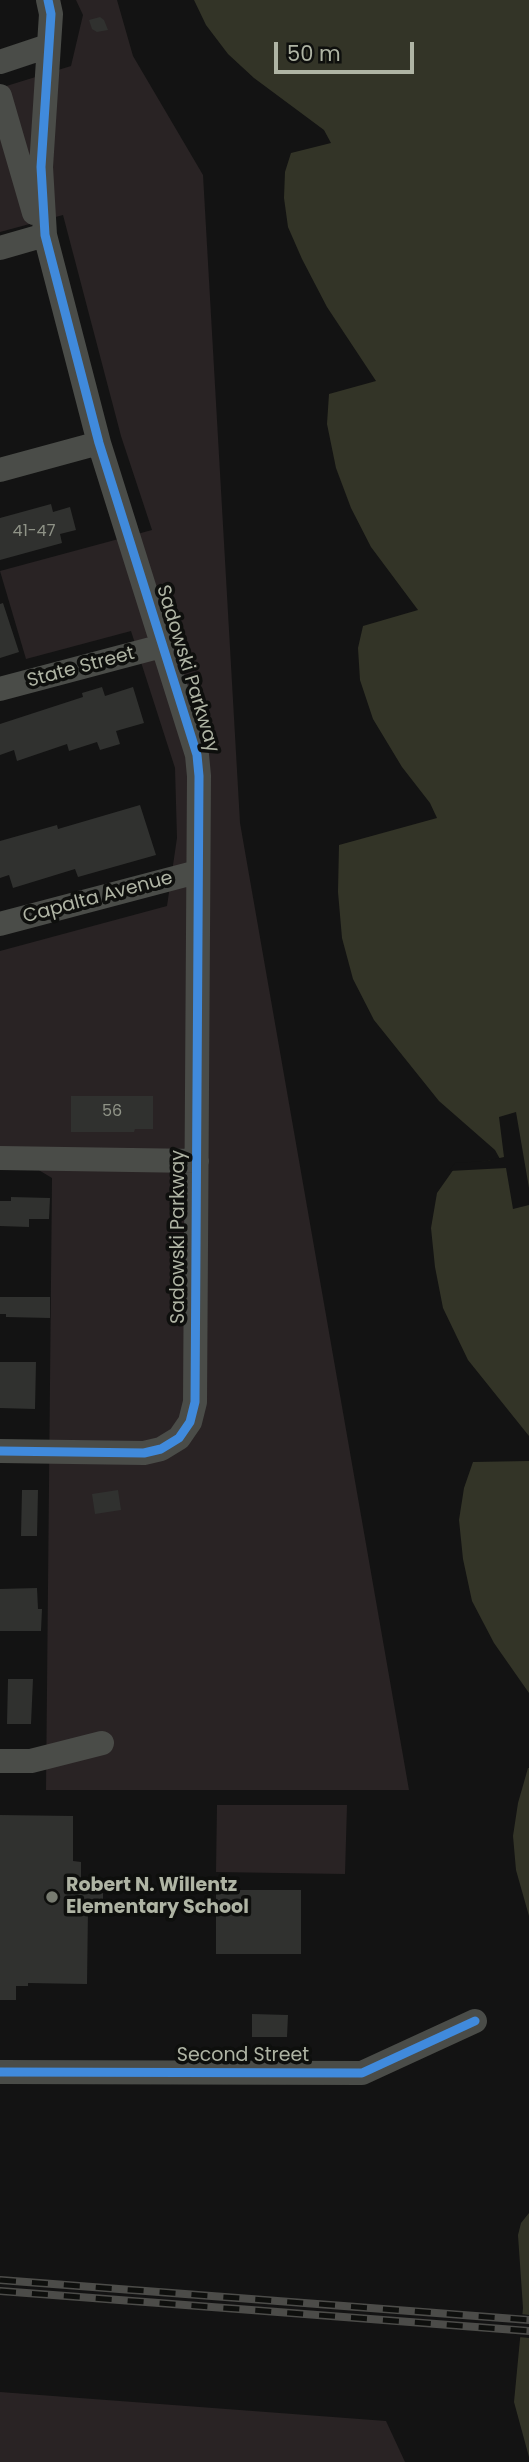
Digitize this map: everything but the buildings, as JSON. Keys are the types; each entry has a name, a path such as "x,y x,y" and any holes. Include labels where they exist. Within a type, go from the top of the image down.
{"street":[{"name":"Sadowski Parkway","path":"0,1451 144,1453 160,1449 179,1438 190,1422 195,1402 197,755 99,443 45,234 41,167 51,14 48,0"},
{"path":"0,62 48,47"},
{"name":"Sadowski Parkway","path":"0,96 32,208 45,234"},
{"path":"0,248 45,234"},
{"path":"0,470 99,443"},
{"name":"State Street","path":"0,689 162,646"},
{"name":"Capalta Avenue","path":"0,924 197,872"},
{"path":"0,1158 197,1161"},
{"path":"0,1761 31,1761 102,1743"},
{"name":"Second Street","path":"0,2072 362,2073 475,2021"}],"shaded area":[{"path":"76,0 117,0 133,56 203,175 240,823 409,1790 46,1790 52,1178 0,1147 0,951 167,906 177,838 175,768 131,631 26,659 0,571 152,530 121,436 63,215 0,232 0,88 71,66 83,15"},
{"path":"194,0 529,0 529,1436 468,1360 443,1308 435,1267 431,1228 437,1193 456,1166 500,1159 495,1150 439,1101 374,1020 353,979 342,938 338,892 339,845 437,818 430,803 402,767 373,719 360,680 358,648 363,626 418,610 371,547 351,508 336,468 327,424 329,394 376,381 327,307 288,227 284,198 285,172 291,153 331,143 324,130 254,78 228,54 206,25"},
{"path":"529,1461 529,1693 494,1643 472,1601 463,1559 459,1520 464,1488 473,1462"},
{"path":"528,1768 529,1916 516,1870 513,1836 518,1803"},
{"path":"217,1805 347,1805 345,1874 216,1872"},
{"path":"529,2213 529,2457 514,2402 523,2308 518,2235 521,2223"},
{"path":"0,2392 386,2421 405,2462 0,2462"}],"pier":[{"path":"516,1112 529,1188 529,1205 513,1209 506,1168 449,1171 455,1163 504,1157 499,1117"},
{"path":"521,2314 529,2315 529,2338 519,2337"}],"railway":[{"path":"0,2280 529,2320"},
{"path":"0,2291 529,2331"}],"cycle path":[{"path":"0,1451 144,1453 161,1449 179,1438 190,1422 195,1402 197,755 99,443 45,235 41,167 51,14 48,0"},
{"path":"0,2072 362,2073 475,2021"}],"place":[{"name":"Robert N. Willentz Elementary School","path":"52,1897"}]}
